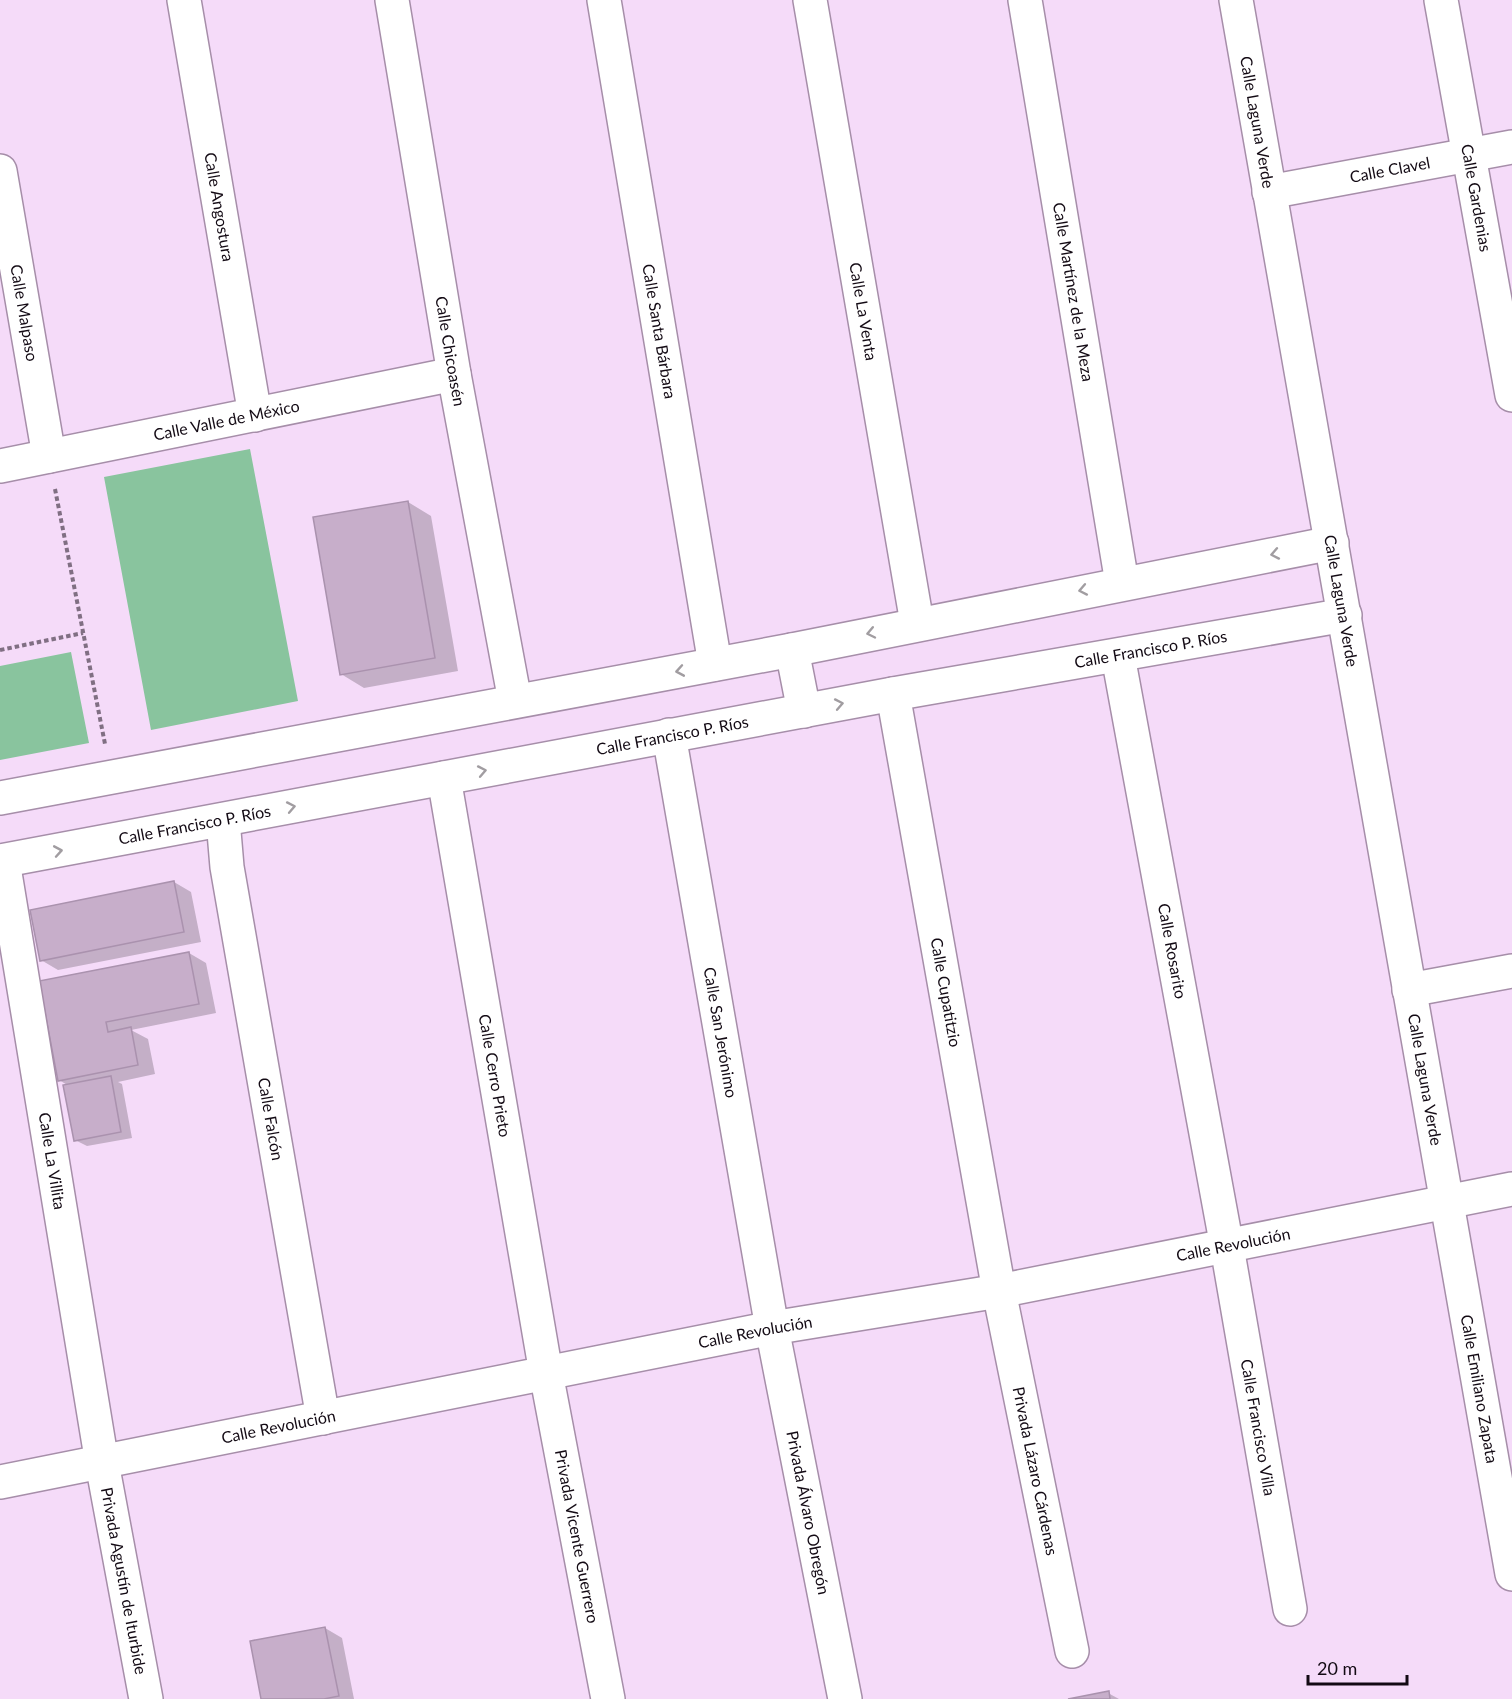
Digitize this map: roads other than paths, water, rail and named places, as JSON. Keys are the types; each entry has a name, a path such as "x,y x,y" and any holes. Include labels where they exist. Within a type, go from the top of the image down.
{"street":[{"name":"Calle Angostura","path":"184,0 255,415"},
{"name":"Calle Chicoasén","path":"393,0 454,374 515,701"},
{"name":"Calle Santa Bárbara","path":"604,0 715,664"},
{"name":"Calle La Venta","path":"810,0 917,624"},
{"name":"Calle Martínez de la Meza","path":"1025,0 1122,583"},
{"name":"Calle Laguna Verde","path":"1236,0 1446,1203"},
{"name":"Calle Gardenias","path":"1441,0 1512,394"},
{"name":"Calle Clavel","path":"1269,192 1512,147"},
{"name":"Calle Malpaso","path":"0,171 49,456"},
{"name":"Calle Valle de México","path":"0,466 454,374"},
{"path":"0,798 792,650 1332,543"},
{"name":"Calle Francisco P. Ríos","path":"1,861 893,694 1345,615"},
{"path":"792,650 804,711"},
{"name":"Calle Rosarito","path":"1119,656 1227,1247"},
{"name":"Calle Cupatitzio","path":"893,694 999,1291"},
{"name":"Calle San Jerónimo","path":"669,735 772,1328"},
{"name":"Calle Cerro Prieto","path":"444,778 546,1373"},
{"name":"Calle Falcón","path":"223,820 227,867 322,1418"},
{"name":"Calle La Villita","path":"1,861 102,1463"},
{"path":"1409,990 1512,971"},
{"name":"Calle Revolución","path":"0,1482 772,1328 999,1291 1512,1189"},
{"name":"Calle Emiliano Zapata","path":"1446,1203 1512,1574"},
{"name":"Calle Francisco Villa","path":"1227,1247 1290,1609"},
{"name":"Privada Lázaro Cárdenas","path":"999,1291 1072,1652"},
{"name":"Privada Álvaro Obregón","path":"772,1328 845,1699"},
{"name":"Privada Vicente Guerrero","path":"546,1373 608,1699"},
{"name":"Privada Agustín de Iturbide","path":"102,1463 146,1699"}]}
